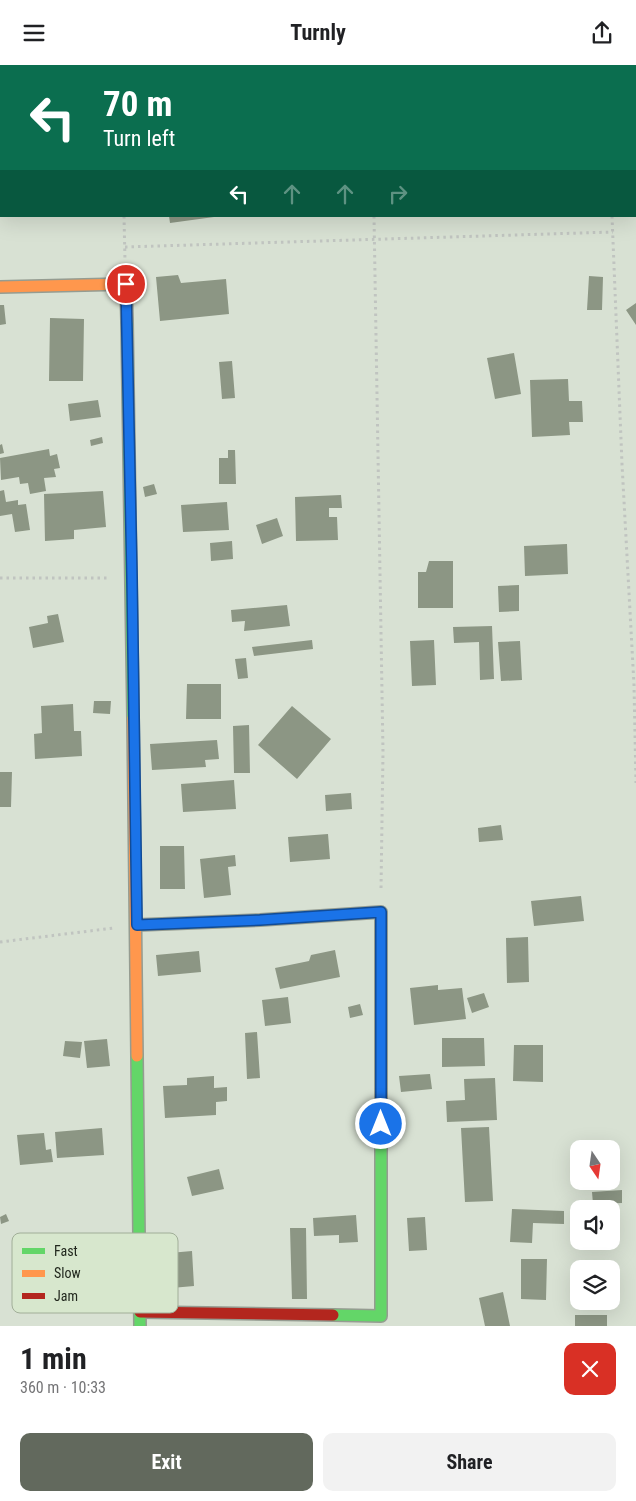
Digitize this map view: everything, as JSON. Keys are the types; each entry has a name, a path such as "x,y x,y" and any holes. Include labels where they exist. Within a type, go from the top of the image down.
{"street":[{"path":"0,287 126,284 137,925 139,1233"},
{"path":"137,925 260,920 381,912 381,1316 178,1313"},
{"path":"140,1313 140,1326"}],"path":[{"path":"124,217 126,284"},
{"path":"374,217 383,752 381,912"},
{"path":"612,217 622,464 634,685 636,783"},
{"path":"125,247 613,232"},
{"path":"0,578 132,578"},
{"path":"0,942 137,925"}],"building":[{"path":"169,217 214,217 170,223"},
{"path":"178,275 181,283 226,279 229,314 160,321 156,277"},
{"path":"589,276 603,277 602,310 587,310"},
{"path":"636,303 636,325 626,310"},
{"path":"0,305 4,305 6,324 0,325"},
{"path":"50,318 84,319 83,381 49,381"},
{"path":"514,353 521,394 495,399 487,358"},
{"path":"232,361 235,398 222,399 219,362"},
{"path":"568,379 569,401 582,401 583,422 569,422 570,435 532,437 530,380"},
{"path":"98,400 101,417 70,421 68,404"},
{"path":"102,437 103,443 91,446 90,440"},
{"path":"2,444 4,453 0,454 0,445"},
{"path":"49,449 50,456 57,454 60,468 54,469 56,477 44,478 46,491 30,494 28,483 20,484 19,477 1,480 0,458"},
{"path":"228,450 235,450 236,484 219,484 219,458 228,458"},
{"path":"154,484 157,494 145,497 143,487"},
{"path":"4,490 6,502 18,500 18,505 26,504 30,530 15,532 12,514 0,516 0,491"},
{"path":"103,491 106,527 74,530 74,539 45,541 44,494"},
{"path":"341,495 342,508 329,508 329,517 337,517 338,540 296,541 295,497"},
{"path":"227,502 229,530 183,532 181,505"},
{"path":"277,518 283,536 262,544 256,525"},
{"path":"232,541 233,559 211,561 210,543"},
{"path":"567,544 568,574 525,576 524,546"},
{"path":"429,561 453,561 453,608 418,608 418,572 426,572"},
{"path":"519,585 519,611 499,612 498,586"},
{"path":"287,605 290,626 244,631 245,621 232,622 231,610"},
{"path":"58,614 64,642 33,648 29,627 48,623 47,616"},
{"path":"492,626 494,679 480,680 479,642 454,643 453,627"},
{"path":"312,640 313,649 254,656 252,647"},
{"path":"434,640 436,685 412,686 410,641"},
{"path":"520,641 522,680 501,681 498,642"},
{"path":"246,658 248,678 238,679 235,659"},
{"path":"187,684 221,684 221,719 186,719"},
{"path":"94,701 111,701 110,714 93,713"},
{"path":"73,704 74,731 81,731 82,756 35,759 34,734 42,733 41,706"},
{"path":"292,706 331,739 297,779 258,745"},
{"path":"249,725 250,773 234,773 233,726"},
{"path":"217,740 219,759 205,760 206,767 152,770 150,744"},
{"path":"0,772 12,772 11,807 0,807"},
{"path":"234,780 236,809 183,812 181,784"},
{"path":"351,793 352,809 326,811 325,795"},
{"path":"501,825 503,840 479,842 478,828"},
{"path":"328,834 330,859 290,862 288,837"},
{"path":"160,846 184,846 185,889 160,889"},
{"path":"235,855 236,866 228,867 231,895 204,898 200,859"},
{"path":"581,896 584,921 534,926 531,901"},
{"path":"528,937 529,982 507,983 506,938"},
{"path":"335,950 340,977 280,989 275,968 309,961 311,955"},
{"path":"199,951 201,972 158,976 156,955"},
{"path":"438,985 438,990 462,988 466,1019 414,1025 410,988"},
{"path":"484,993 489,1007 472,1013 467,998"},
{"path":"288,997 291,1023 265,1026 262,1000"},
{"path":"360,1004 363,1015 350,1018 348,1007"},
{"path":"257,1032 260,1078 247,1079 245,1033"},
{"path":"442,1038 484,1038 485,1066 442,1067"},
{"path":"107,1039 110,1066 87,1068 84,1041"},
{"path":"65,1041 82,1042 80,1058 63,1056"},
{"path":"514,1045 543,1045 543,1082 513,1081"},
{"path":"430,1074 432,1089 401,1092 399,1076"},
{"path":"214,1076 214,1088 227,1087 227,1101 216,1102 216,1115 165,1118 163,1086 187,1085 187,1078"},
{"path":"495,1078 497,1120 447,1122 446,1101 465,1100 464,1079"},
{"path":"489,1127 493,1201 465,1202 461,1128"},
{"path":"102,1128 104,1155 57,1158 55,1132"},
{"path":"44,1133 46,1150 51,1149 53,1162 20,1165 17,1135"},
{"path":"219,1169 224,1189 192,1196 187,1177"},
{"path":"622,1190 622,1203 620,1203 620,1200 593,1200 592,1192"},
{"path":"512,1209 564,1211 564,1224 533,1223 532,1243 510,1242"},
{"path":"6,1214 9,1221 1,1224 0,1217"},
{"path":"356,1215 358,1242 339,1243 339,1235 314,1236 313,1218"},
{"path":"425,1217 427,1250 409,1251 407,1218"},
{"path":"290,1228 306,1228 307,1299 292,1299"},
{"path":"192,1251 194,1286 178,1287 178,1252"},
{"path":"521,1259 547,1259 546,1300 521,1299"},
{"path":"503,1292 510,1326 485,1326 479,1298"},
{"path":"575,1315 607,1315 607,1326 575,1326"}],"traffic: fast":[{"path":"127,321 133,718"},
{"path":"137,925 260,920 381,912 381,1316 333,1315"},
{"path":"137,1056 139,1233"},
{"path":"140,1313 140,1326"}],"traffic: slow":[{"path":"0,287 126,284 127,321"},
{"path":"133,718 137,1056"}],"traffic: jam":[{"path":"178,1313 333,1315"}],"route":[{"path":"126,284 137,925 260,920 381,912 381,1124"}]}
